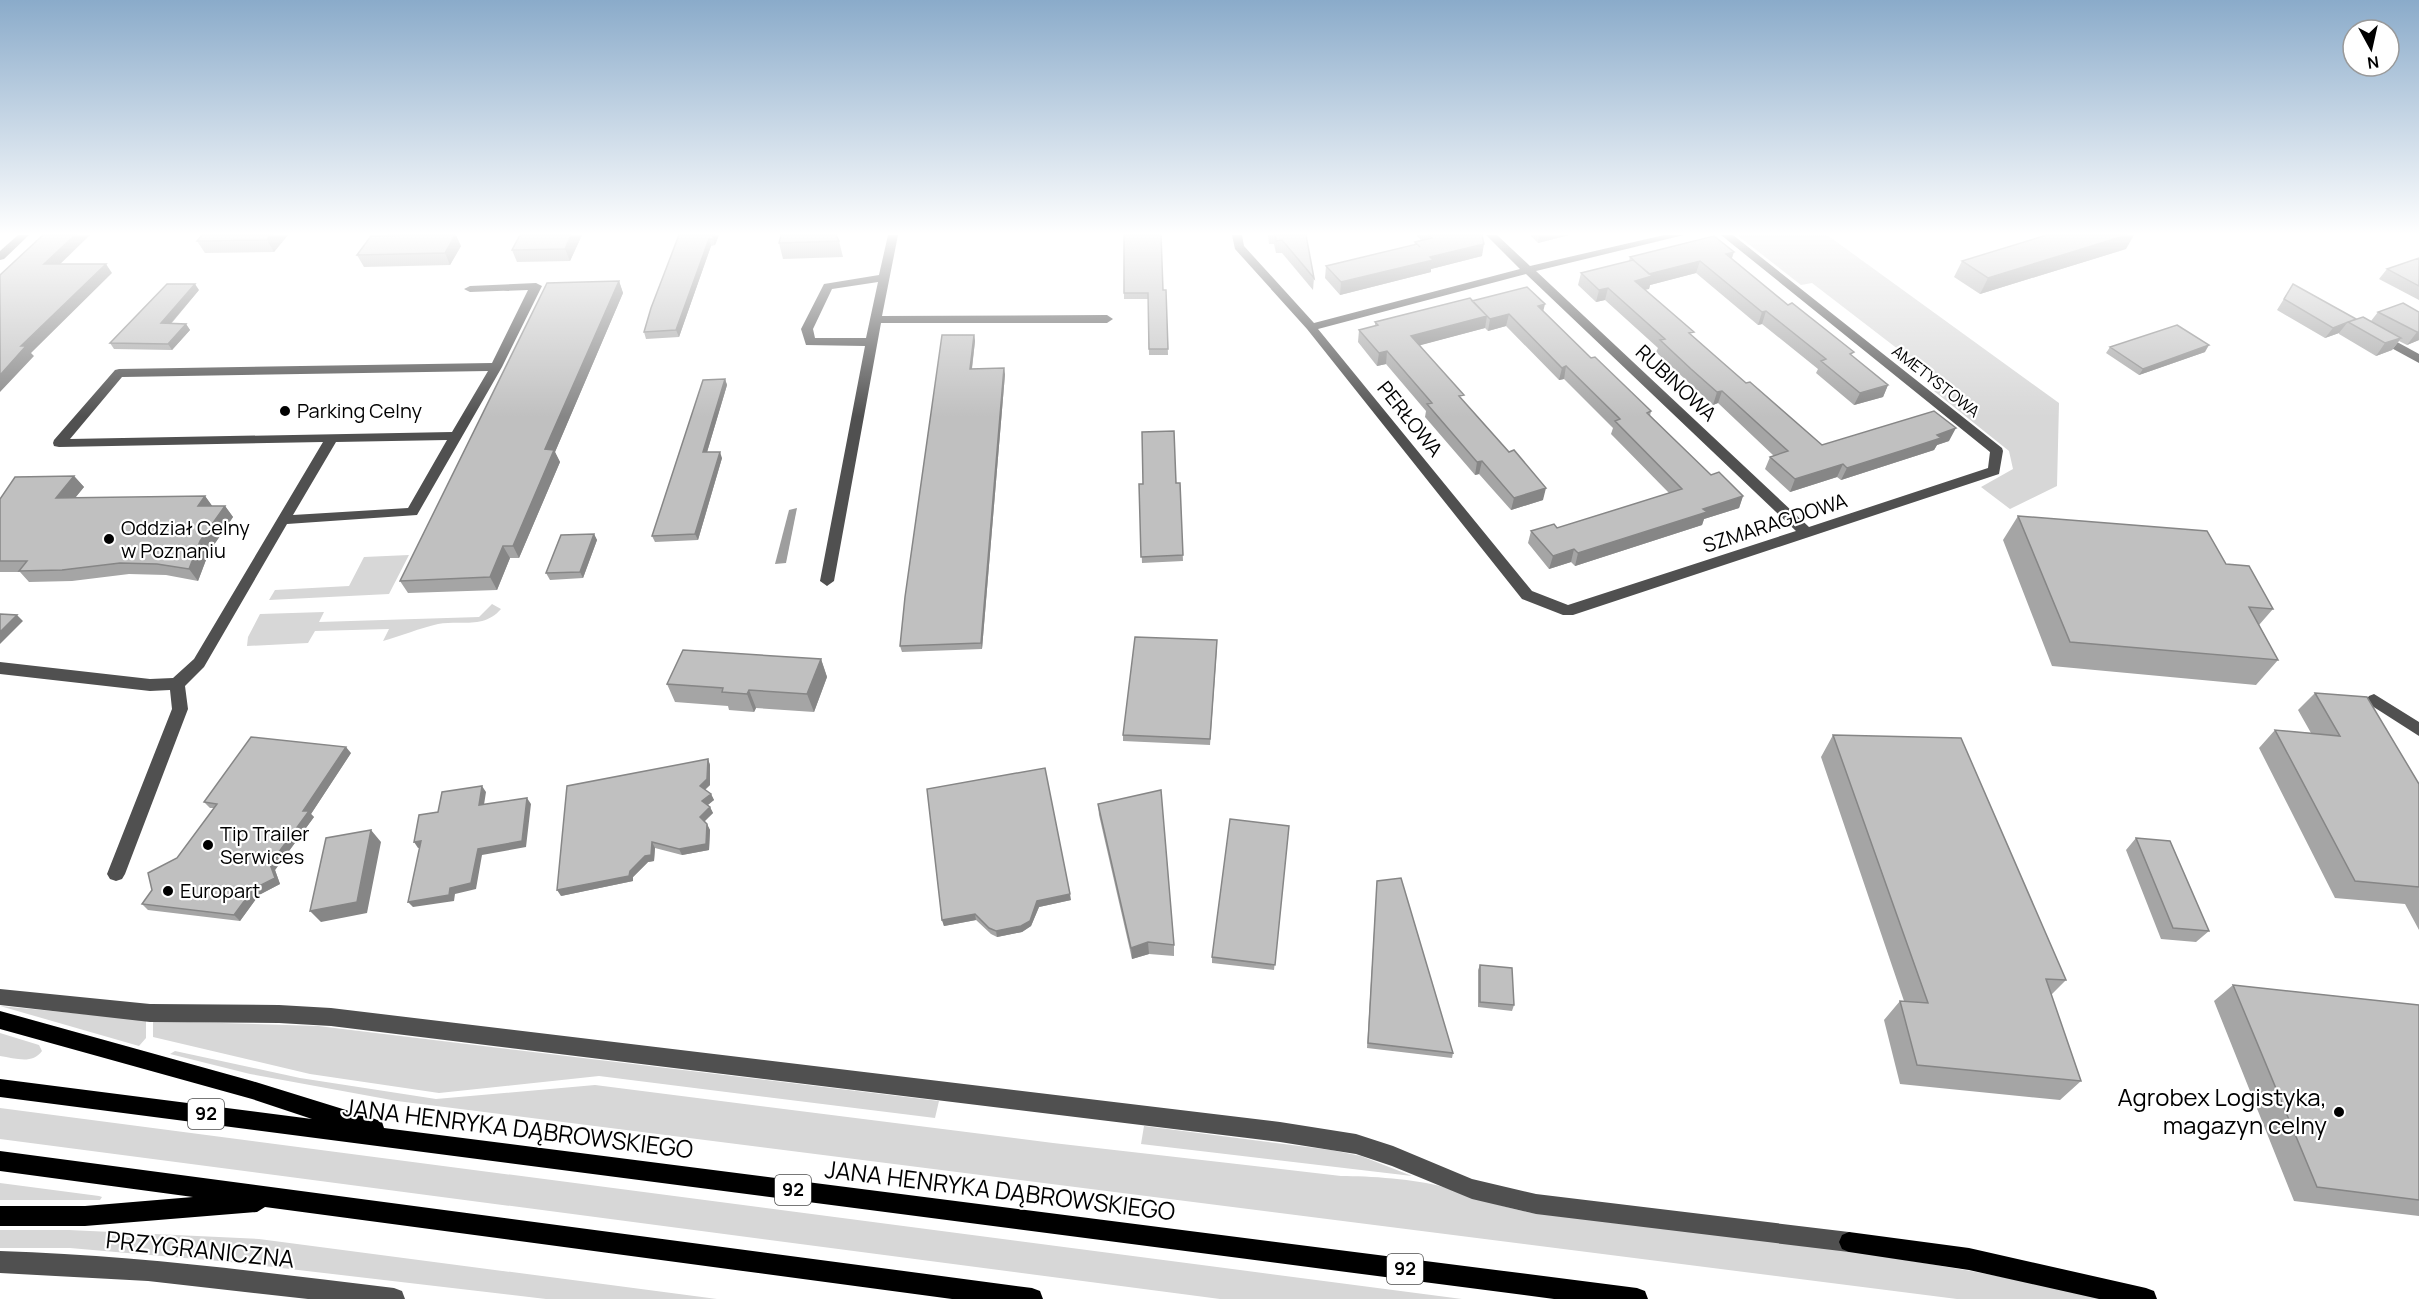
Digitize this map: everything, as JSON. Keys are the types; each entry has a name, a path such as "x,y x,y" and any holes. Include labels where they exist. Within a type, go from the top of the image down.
{"main road":[{"path":"0,1020 252,1090 412,1141"},
{"name":"JANA HENRYKA DĄBROWSKIEGO","path":"0,1088 1637,1299"},
{"path":"0,1161 1032,1299"},
{"path":"0,1216 85,1216 287,1199"},
{"path":"1848,1242 1969,1259 2146,1299"}],"street":[{"path":"283,520 412,512 458,436 531,296"},
{"path":"823,296 807,329 810,342 872,342"},
{"path":"827,581 881,296"},
{"name":"PERŁOWA","path":"1283,296 1311,327 1527,595 1568,611"},
{"path":"1311,327 1430,296"},
{"name":"RUBINOWA","path":"1555,296 1808,534"},
{"name":"AMETYSTOWA","path":"1802,296 1997,451 1994,471"},
{"path":"876,320 1107,319"},
{"path":"2368,330 2419,359"},
{"path":"458,436 59,443 119,373 496,367"},
{"path":"0,668 150,685 177,684 199,663 332,438"},
{"name":"SZMARAGDOWA","path":"1568,611 1994,471"},
{"path":"116,874 180,709 177,684"},
{"path":"2374,699 2419,730"},
{"path":"0,998 150,1013 331,1017 1315,1137 1356,1144 1393,1156 1480,1191 1536,1204 1848,1242"},
{"name":"PRZYGRANICZNA","path":"0,1262 66,1263 207,1275 394,1299"}],"shaded area":[{"path":"1828,296 1911,296 2059,403 2057,486 2010,509 1981,487 2013,469 2009,451 1934,391 1946,386"},
{"path":"797,508 786,563 775,564 789,510"},
{"path":"409,555 389,594 269,600 275,590 349,586 364,557"},
{"path":"492,604 501,609 487,619 438,624 383,641 389,629 315,631 308,643 247,646 248,637 260,614 324,612 319,622 479,617"},
{"path":"0,1006 146,1020 146,1038 139,1046"},
{"path":"153,1021 318,1026 939,1101 935,1118 599,1076 439,1093 310,1074 153,1037"},
{"path":"0,1033 39,1045 42,1051 28,1059 0,1056"},
{"path":"175,1051 300,1078 436,1099 595,1085 1053,1143 1341,1176 1406,1180 1432,1184 1532,1213 1890,1257 2032,1283 2103,1299 1957,1299 397,1101 250,1074 170,1054"},
{"path":"0,1108 1462,1299 1220,1299 0,1139"},
{"path":"1144,1126 1331,1150 1361,1156 1412,1176 1141,1144"},
{"path":"0,1183 102,1197 100,1200 0,1200"},
{"path":"0,1230 69,1230 259,1239 717,1299 546,1299 230,1262 70,1248 0,1248"}],"building":[{"path":"0,296 73,296 21,346 26,346 0,375"},
{"path":"156,296 185,296 161,323 186,324 168,344 110,343"},
{"path":"541,296 613,296 545,449 554,450 513,546 503,546 490,577 400,581"},
{"path":"656,296 688,296 676,330 644,332"},
{"path":"1148,296 1166,296 1168,349 1149,349"},
{"path":"1493,296 1536,296 1545,304 1538,306 1591,358 1595,357 1651,411 1647,413 1711,475 1719,472 1743,496 1703,509 1707,512 1578,553 1574,549 1553,556 1531,531 1554,524 1557,528 1682,489 1615,421 1620,419 1566,366 1562,368 1509,314 1490,319 1472,301"},
{"path":"1617,296 1652,296 1694,332 1689,333 1722,362 1746,383 1750,382 1822,445 1934,411 1956,428 1937,435 1941,438 1907,449 1847,468 1843,464 1795,479 1770,457 1788,451 1722,391 1717,392 1660,340 1665,339"},
{"path":"1742,296 1777,296 1788,305 1792,303 1854,352 1850,354 1888,385 1860,393 1821,361 1826,359 1766,311 1762,312"},
{"path":"2286,296 2314,296 2356,319 2333,328 2284,299"},
{"path":"1470,298 1487,316 1411,336 1464,395 1459,396 1509,452 1514,450 1546,488 1514,498 1482,461 1477,462 1427,404 1432,403 1387,351 1379,353 1359,330 1378,325 1375,322"},
{"path":"2403,303 2419,312 2419,332 2378,312"},
{"path":"2363,317 2401,338 2385,343 2348,322"},
{"path":"2177,325 2209,345 2143,369 2110,347"},
{"path":"942,335 974,335 970,369 1004,368 981,643 900,646 905,597"},
{"path":"725,379 703,452 720,452 695,534 652,536 703,380"},
{"path":"1174,431 1176,483 1180,483 1183,555 1141,557 1139,484 1143,484 1142,432"},
{"name":"Oddział Celny w Poznaniu","path":"74,476 56,498 205,496 198,506 225,506 200,541 189,569 157,564 120,563 62,570 19,571 27,561 0,561 0,499 15,477"},
{"path":"2018,516 2207,531 2226,564 2249,566 2273,609 2249,607 2278,660 2070,642"},
{"path":"594,534 580,572 546,573 561,535"},
{"path":"0,614 17,615 0,632"},
{"path":"1135,637 1217,640 1210,739 1123,735"},
{"path":"683,650 821,659 807,694 749,690 747,694 722,692 723,688 667,684"},
{"path":"2315,693 2367,697 2419,784 2419,887 2355,881 2275,730 2340,736"},
{"path":"1833,735 1961,738 2066,980 2046,979 2081,1081 1917,1065 1900,1001 1928,1003"},
{"path":"251,737 346,747 303,811 309,811 270,864 275,878 253,889 234,915 142,904 152,890 148,873 177,858 217,804 204,802"},
{"path":"708,759 707,779 700,786 711,794 702,801 710,807 700,817 707,824 706,844 679,849 652,842 651,855 645,856 630,871 629,876 557,890 567,786"},
{"path":"1045,768 1070,894 1037,901 1030,921 1021,926 996,931 989,928 975,914 942,920 927,789"},
{"path":"482,786 479,805 527,798 522,841 478,849 471,883 450,888 449,895 408,902 421,841 414,842 419,815 438,812 442,792"},
{"path":"1161,790 1174,945 1148,942 1131,948 1098,804"},
{"path":"1230,819 1289,826 1275,965 1212,957"},
{"path":"371,830 357,902 310,911 326,838"},
{"path":"2136,838 2170,841 2209,931 2173,928"},
{"path":"1401,878 1453,1053 1368,1043 1377,881"},
{"path":"1480,965 1512,968 1514,1005 1480,1002"},
{"name":"Agrobex Logistyka, magazyn celny","path":"2233,985 2419,1005 2419,1200 2317,1187"}],"place":[{"name":"Parking Celny","path":"285,411"},
{"name":"Oddział Celny w Poznaniu","path":"109,539"},
{"name":"Tip Trailer Serwices","path":"208,845"},
{"name":"Europart","path":"168,891"},
{"name":"Agrobex Logistyka, magazyn celny","path":"2339,1112"}]}
